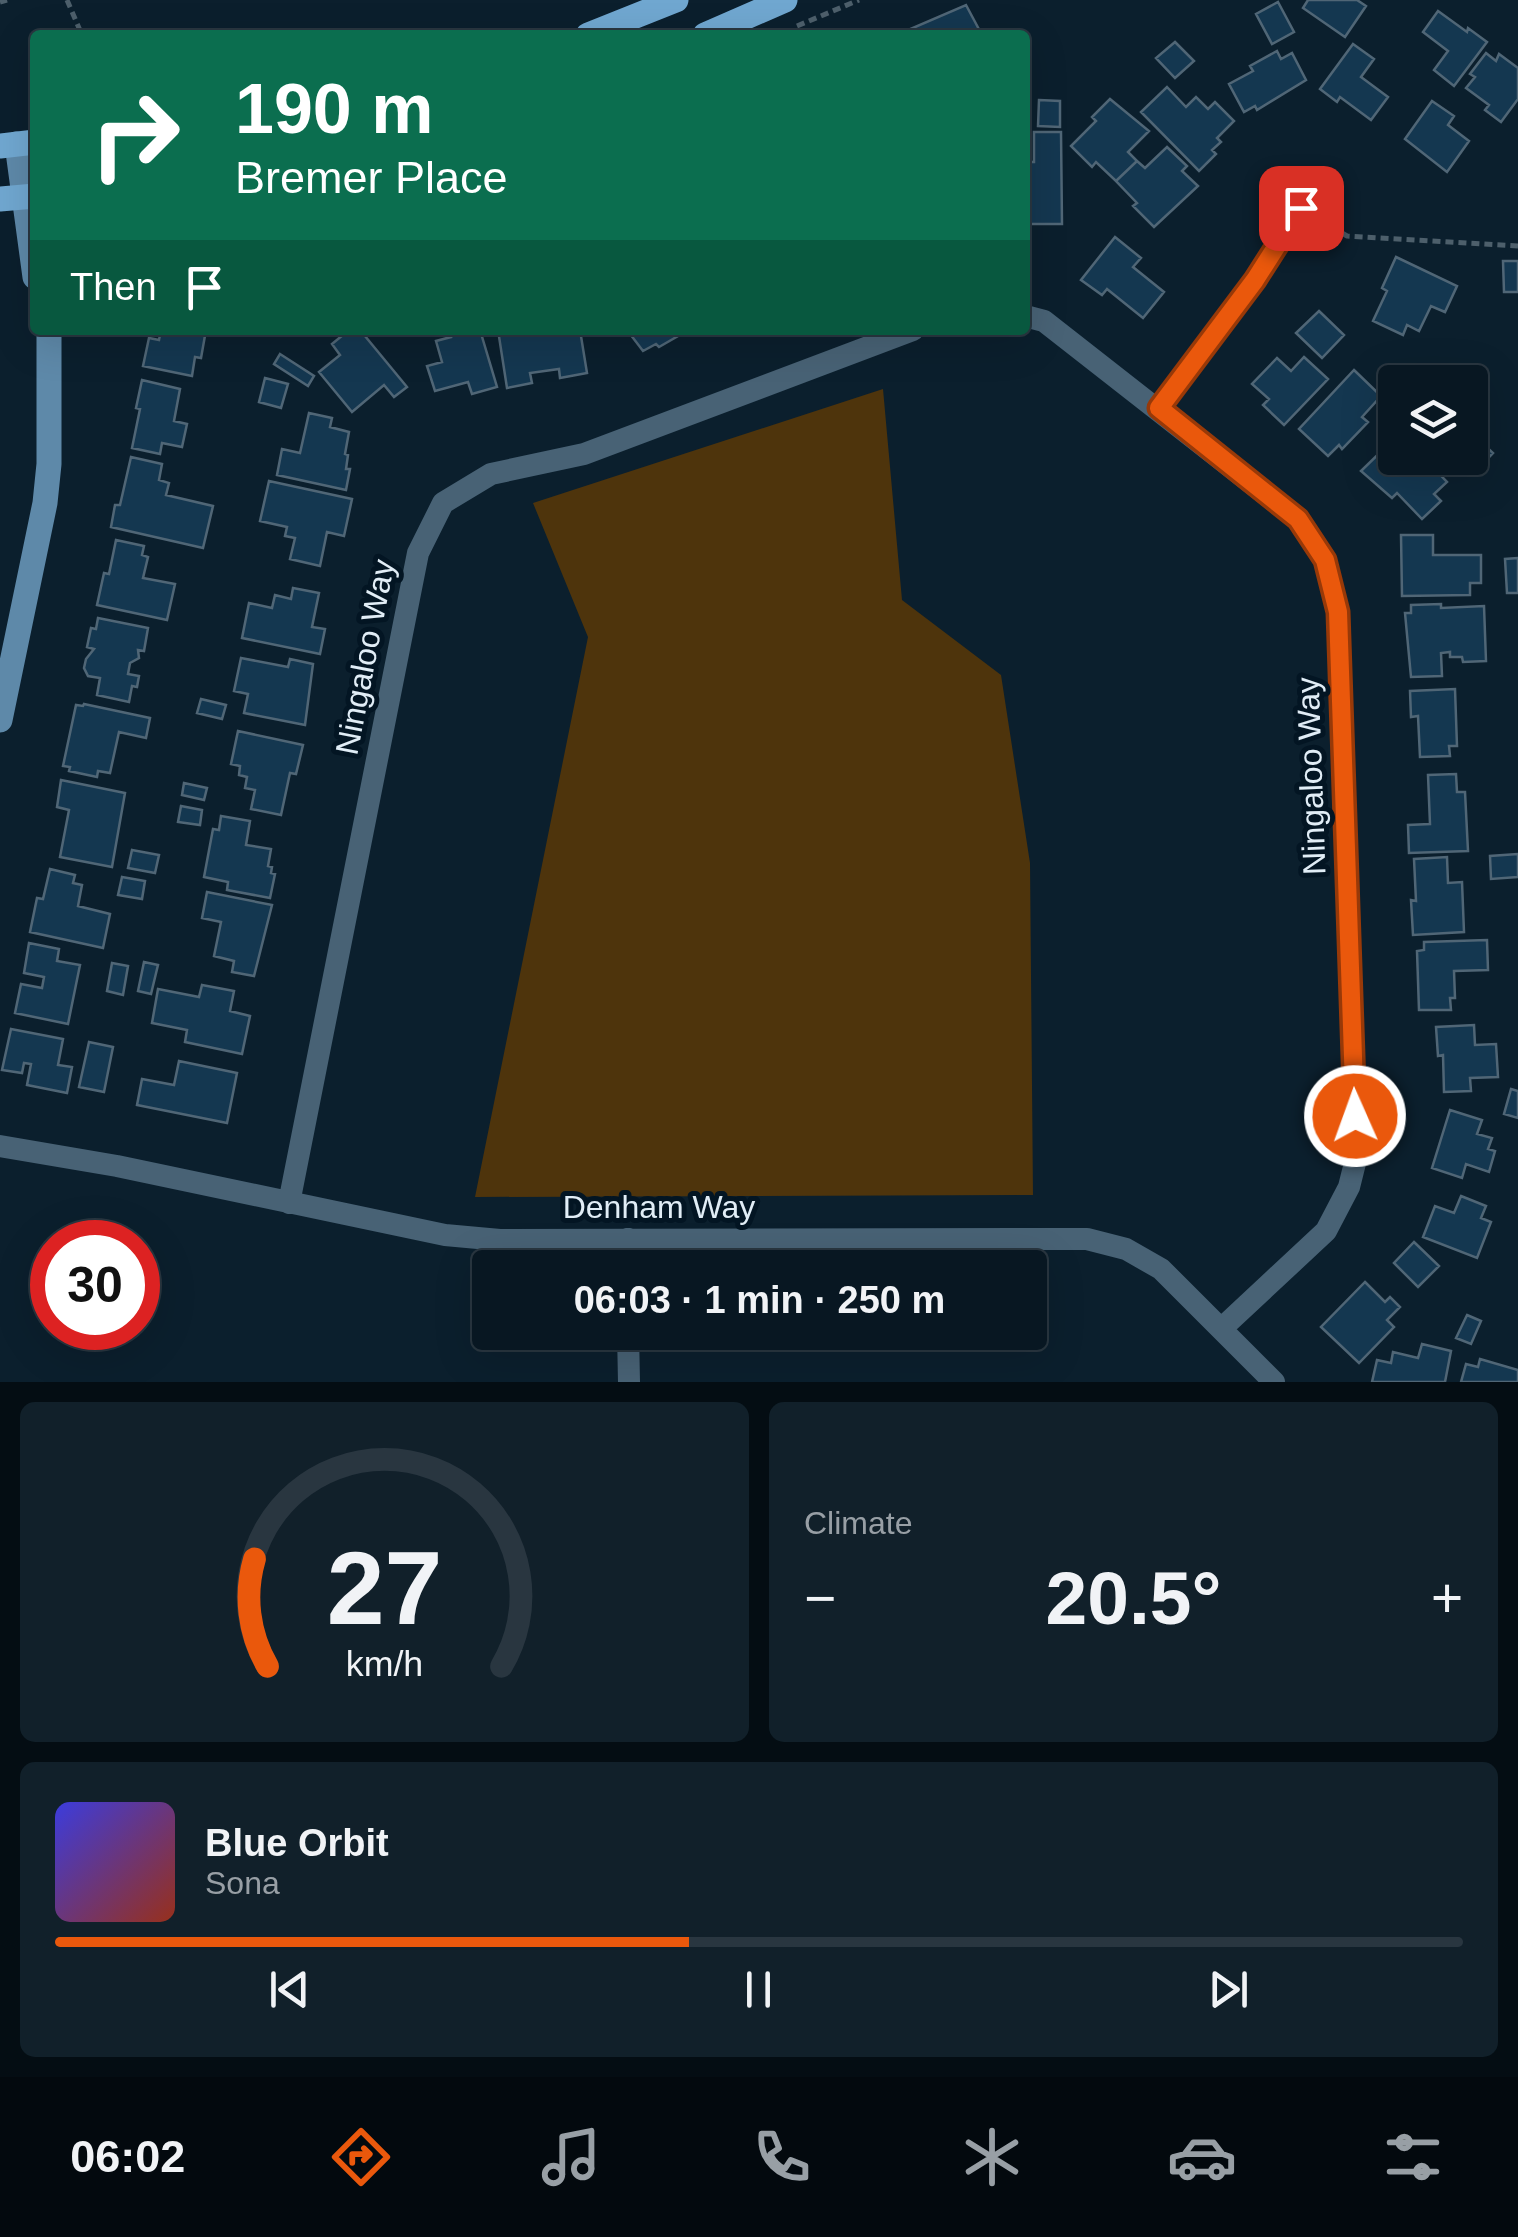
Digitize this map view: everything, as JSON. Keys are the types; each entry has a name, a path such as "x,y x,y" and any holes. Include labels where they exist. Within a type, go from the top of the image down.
{"main road":[{"path":"606,30 676,0"},
{"path":"716,30 785,0"}],"street":[{"path":"17,144 20,198 30,251"},
{"path":"1159,408 1255,280 1301,208"},
{"name":"Ningaloo Way","path":"1030,317 1044,321 1298,519 1325,560 1338,612 1356,1155 1350,1188 1326,1230 1221,1329"},
{"path":"0,720 9,624 45,503 47,335"},
{"name":"Ningaloo Way","path":"289,1203 418,553 442,503 491,474 584,454 900,335"},
{"name":"Denham Way","path":"0,1146 117,1166 445,1235 500,1240 1087,1239 1126,1249 1160,1269 1274,1382"},
{"path":"628,1238 628,1250"},
{"path":"628,1350 629,1382"}],"path":[{"path":"67,0 80,30"},
{"path":"792,28 859,0"},
{"path":"1301,208 1347,236 1518,246"}],"shaded area":[{"path":"883,389 902,600 1001,675 1030,863 1033,1195 475,1197 588,637 533,503"}],"building":[{"path":"1308,0 1357,0 1366,6 1345,37 1303,8"},
{"path":"1278,2 1294,32 1272,44 1256,14"},
{"path":"966,5 979,30 908,30"},
{"path":"1438,11 1487,42 1454,86 1434,70 1448,51 1423,32"},
{"path":"1175,42 1194,61 1175,78 1156,58"},
{"path":"1353,44 1374,59 1361,77 1388,97 1371,120 1340,97 1337,102 1320,89"},
{"path":"1277,51 1281,59 1292,53 1306,80 1257,110 1255,106 1244,112 1229,84"},
{"path":"1486,53 1496,61 1499,54 1518,68 1518,99 1501,122 1485,110 1489,105 1466,88 1475,77 1470,74"},
{"path":"1167,87 1186,107 1196,97 1208,109 1215,102 1234,121 1217,138 1221,142 1212,150 1216,154 1199,171 1141,112"},
{"path":"1110,99 1149,131 1128,152 1137,161 1116,181 1096,162 1092,167 1071,146 1096,121 1092,117"},
{"path":"1039,100 1060,101 1060,127 1038,126"},
{"path":"1432,101 1454,116 1448,125 1469,141 1447,172 1405,139"},
{"path":"1034,132 1061,132 1062,224 1030,224 1030,162 1034,162"},
{"path":"1167,147 1187,166 1182,171 1198,186 1154,227 1116,181 1137,161 1145,168"},
{"path":"1115,237 1141,258 1133,267 1164,292 1143,318 1107,289 1102,295 1081,280"},
{"path":"1396,257 1457,286 1445,312 1431,306 1419,331 1407,325 1403,335 1373,321 1387,291 1382,288"},
{"path":"1503,261 1518,261 1518,292 1504,292"},
{"path":"1319,311 1344,335 1322,358 1296,333"},
{"path":"160,335 205,335 201,358 195,357 192,376 143,366 149,338 159,340"},
{"path":"343,335 364,335 407,387 394,397 384,385 352,412 319,372 340,355 332,344"},
{"path":"481,335 497,387 472,394 468,382 435,391 427,366 442,362 436,341"},
{"path":"499,335 581,335 587,373 560,378 559,369 530,373 532,383 507,388"},
{"path":"631,335 680,335 659,347 656,344 643,351"},
{"path":"280,354 314,376 308,386 274,364"},
{"path":"1304,357 1328,379 1284,425 1263,405 1269,399 1252,384 1277,358 1291,371"},
{"path":"1354,370 1378,393 1378,399 1362,417 1368,422 1342,449 1339,445 1328,456 1299,429"},
{"path":"265,378 288,384 281,408 259,402"},
{"path":"142,380 180,389 174,421 187,424 182,447 162,443 160,454 132,448"},
{"path":"309,413 332,418 330,427 349,432 346,490 277,475 282,449 300,453"},
{"path":"1378,454 1378,475 1440,475 1447,482 1434,494 1441,501 1422,519 1397,493 1392,498 1361,471"},
{"path":"131,457 162,464 159,480 169,483 166,495 213,506 203,548 111,527"},
{"path":"269,481 352,499 344,536 327,532 320,566 290,559 295,538 285,536 287,527 260,521"},
{"path":"1401,535 1433,535 1433,555 1481,555 1481,583 1470,583 1470,595 1402,596"},
{"path":"116,540 144,546 142,555 148,557 143,578 175,584 167,620 97,605"},
{"path":"1518,558 1518,593 1507,593 1505,559"},
{"path":"293,588 319,593 312,627 325,629 320,654 242,638 249,603 272,608 275,595 291,599"},
{"path":"1441,604 1441,608 1484,606 1486,661 1463,662 1462,657 1450,657 1450,652 1441,653 1442,676 1411,677 1405,613 1411,613 1411,605"},
{"path":"98,618 148,628 144,651 138,650 139,658 130,663 128,674 139,676 129,702 97,695 100,678 88,676 84,668 94,649 87,647"},
{"path":"241,658 288,667 290,659 313,664 305,725 244,713 248,694 234,691"},
{"path":"1455,689 1457,746 1449,746 1450,756 1420,757 1418,716 1411,717 1410,691"},
{"path":"201,699 226,705 222,719 197,713"},
{"path":"76,705 150,718 146,738 119,732 110,773 98,771 97,777 63,766"},
{"path":"238,731 303,745 296,774 290,773 281,815 251,809 255,790 245,788 247,777 239,775 240,766 231,764"},
{"path":"1456,774 1457,792 1465,792 1468,851 1409,853 1408,825 1430,824 1428,775"},
{"path":"61,780 125,793 112,867 60,857 69,810 57,807"},
{"path":"184,783 207,788 204,800 182,795"},
{"path":"181,806 202,810 200,825 178,822"},
{"path":"221,816 250,821 246,845 271,849 268,866 275,874 270,898 227,890 228,882 204,877 213,829 219,830"},
{"path":"132,850 159,855 155,873 128,868"},
{"path":"1518,854 1518,877 1491,879 1490,856"},
{"path":"1447,857 1448,883 1462,882 1464,932 1413,935 1414,859"},
{"path":"50,869 75,875 73,883 82,885 78,906 110,914 103,948 30,932 37,898 43,899"},
{"path":"122,877 145,881 142,899 118,895"},
{"path":"207,892 272,905 254,976 232,972 234,961 214,956 221,922 202,918"},
{"path":"1487,940 1488,970 1454,971 1455,998 1450,998 1451,1010 1419,1010 1417,951 1424,950 1424,942"},
{"path":"29,943 59,949 57,961 80,965 68,1024 15,1013 21,984 42,988 44,977 24,973"},
{"path":"144,962 158,965 151,994 138,991"},
{"path":"112,963 128,966 123,995 107,991"},
{"path":"202,985 234,991 230,1011 250,1016 242,1054 185,1042 187,1030 152,1023 158,989 199,997"},
{"path":"1474,1025 1475,1045 1496,1044 1498,1077 1470,1078 1471,1091 1444,1092 1443,1055 1438,1056 1436,1027"},
{"path":"11,1029 63,1039 58,1065 72,1067 67,1093 27,1085 31,1064 24,1063 22,1073 2,1070"},
{"path":"89,1042 113,1047 104,1092 79,1087"},
{"path":"179,1061 237,1073 227,1123 137,1105 142,1079 174,1085"},
{"path":"1511,1089 1518,1091 1518,1118 1504,1114"},
{"path":"1450,1110 1482,1120 1477,1134 1492,1138 1488,1149 1495,1151 1489,1172 1466,1164 1462,1178 1432,1168"},
{"path":"1461,1196 1486,1206 1481,1218 1491,1222 1477,1258 1423,1237 1435,1206 1454,1213"},
{"path":"1414,1242 1439,1266 1418,1287 1394,1263"},
{"path":"1365,1282 1385,1302 1390,1297 1400,1307 1387,1320 1394,1327 1359,1363 1321,1327"},
{"path":"1467,1315 1481,1321 1471,1344 1456,1338"},
{"path":"1422,1344 1451,1351 1445,1382 1372,1382 1377,1360 1391,1363 1393,1352 1418,1358"},
{"path":"1480,1359 1518,1370 1518,1382 1461,1382 1466,1364 1478,1367"}],"route":[{"path":"1301,208 1255,280 1159,408 1298,519 1325,560 1338,612 1355,1116"}]}
